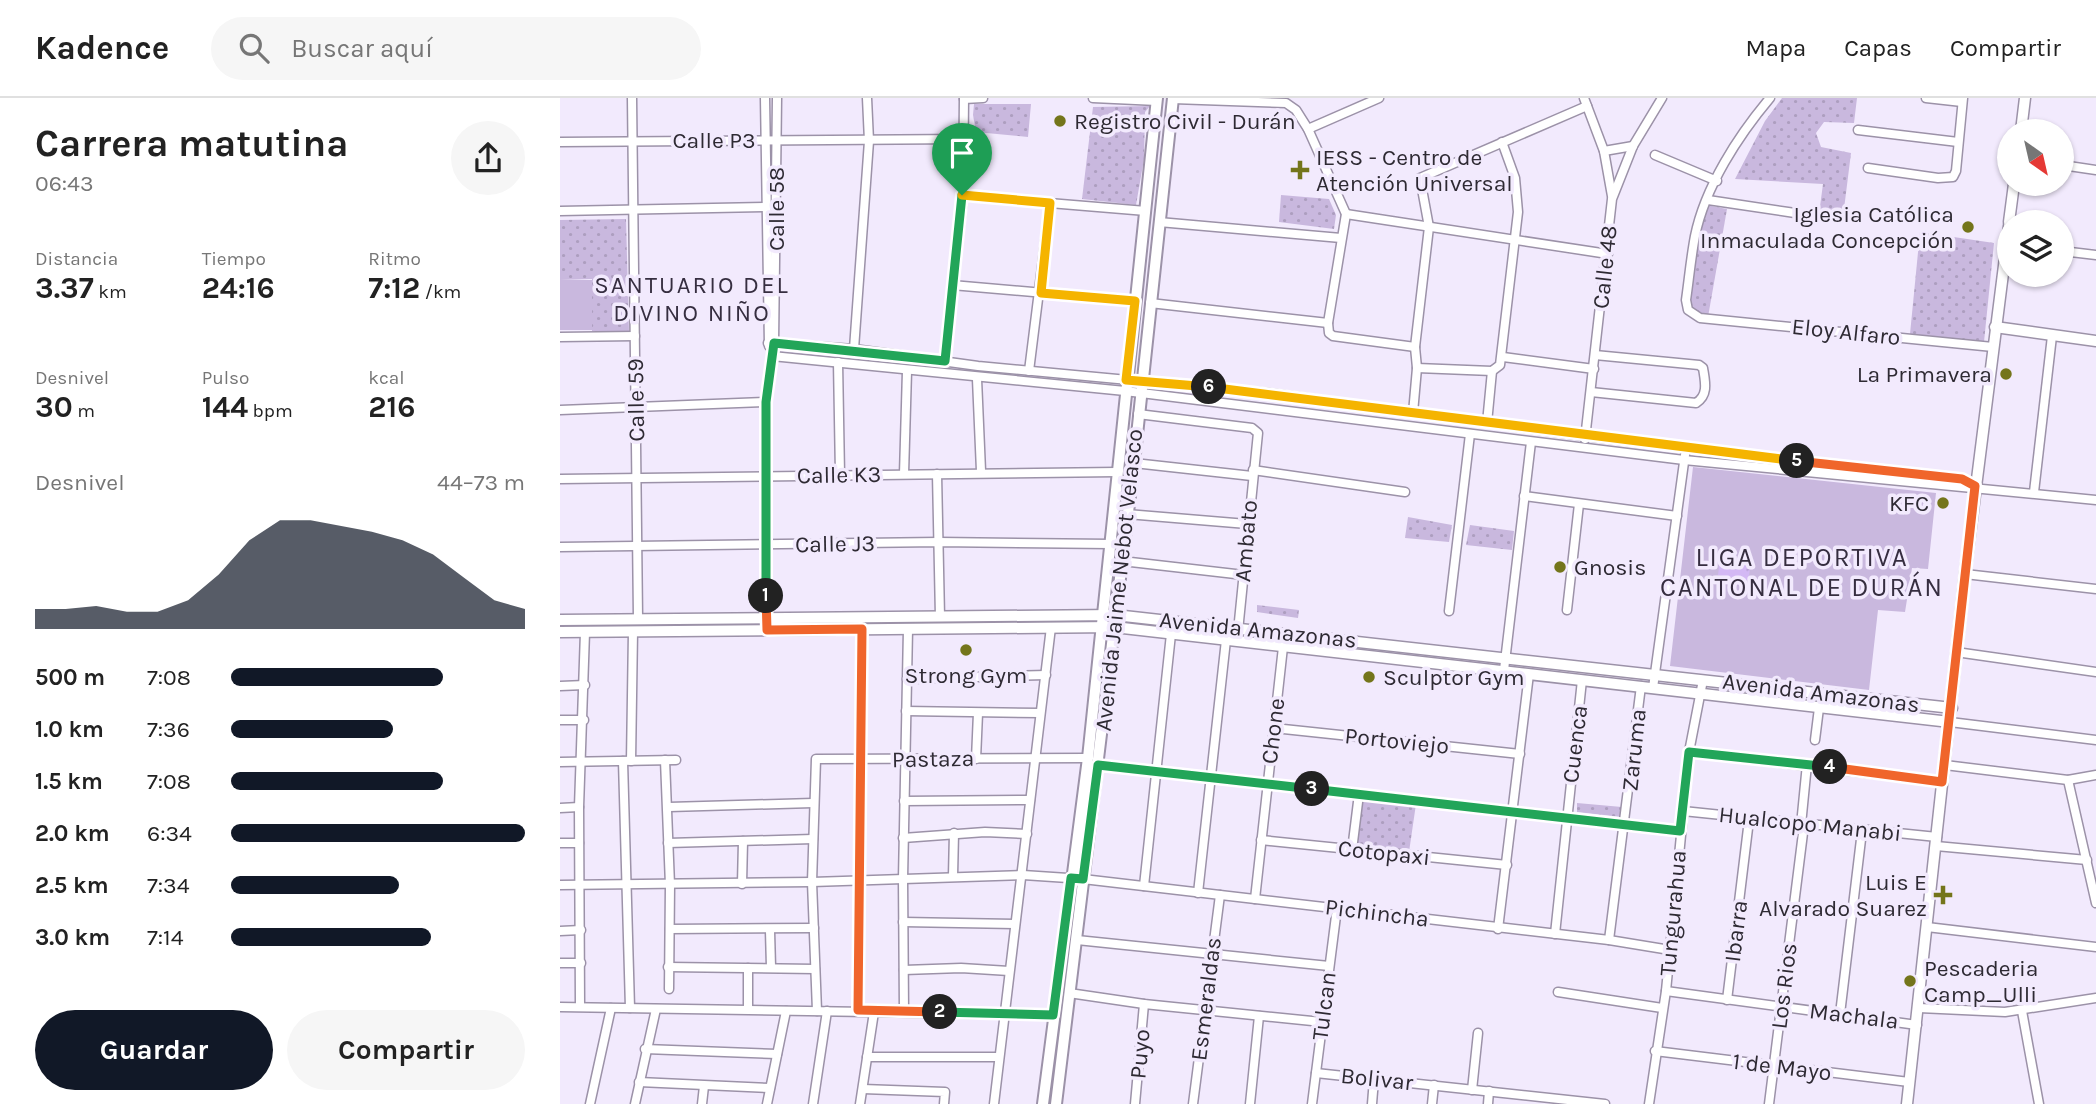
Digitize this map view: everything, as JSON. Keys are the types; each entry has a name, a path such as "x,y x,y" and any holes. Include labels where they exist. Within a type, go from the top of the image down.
{"main road":[{"name":"Avenida Jaime Nebot Velasco","path":"1043,1104 1071,878 1115,621 1173,98"},
{"name":"Avenida Jaime Nebot Velasco","path":"1056,1104 1077,940 1102,621 1157,99"}],"street":[{"name":"Calle 59","path":"632,98 638,618"},
{"name":"Calle 58","path":"765,98 772,356 766,402 767,630"},
{"name":"Calle 58","path":"771,343 777,98"},
{"path":"854,349 869,141 867,98"},
{"path":"945,361 962,195 966,139 964,98 983,98"},
{"path":"1093,98 1157,99"},
{"path":"1173,98 1286,100 1296,110 1308,129 1346,214 1328,330 1333,336 1415,347"},
{"path":"1308,129 1379,98"},
{"name":"Calle 48","path":"1584,448 1608,254 1612,199 1633,146 1662,98"},
{"path":"1770,98 1727,160 1708,200 1796,213"},
{"path":"1868,168 1950,178 1956,171 1963,100 1927,98"},
{"path":"2022,119 2025,98"},
{"path":"1413,413 1417,368 1415,347 1429,227 1420,178 1585,102 1604,151 1612,199"},
{"path":"1858,130 1958,142"},
{"name":"Calle P3","path":"560,142 966,139"},
{"path":"1417,368 1492,371 1500,365 1516,240 1515,178 1502,142"},
{"path":"1604,151 1633,146"},
{"path":"1655,155 1717,181"},
{"path":"2074,167 2096,170"},
{"path":"962,195 1146,211"},
{"name":"Eloy Alfaro","path":"1708,200 1695,233 1686,300 1688,310 1700,318 1993,347"},
{"path":"1029,371 1041,293 1050,203"},
{"path":"560,211 766,207"},
{"path":"1346,214 1608,254"},
{"path":"1159,222 1342,238"},
{"path":"2074,252 2096,255"},
{"path":"952,285 1135,301"},
{"path":"1910,1104 1909,1082 1952,708 1956,652 2002,287"},
{"path":"1150,303 1328,323"},
{"path":"1996,327 2096,341"},
{"path":"2034,492 2052,335"},
{"path":"560,337 635,336"},
{"path":"771,343 854,349 1029,371 1126,386 1140,393 1470,435 1684,460 1961,488 1975,486 2096,500"},
{"path":"1591,392 1696,403 1703,399 1706,388 1703,368 1699,365 1595,355"},
{"path":"772,356 977,379 1126,386 1141,379 1686,449 1962,479 1975,486"},
{"path":"1503,357 1594,369"},
{"path":"838,362 840,475"},
{"path":"904,474 907,371"},
{"path":"1487,423 1492,371"},
{"path":"977,379 981,471"},
{"path":"560,410 766,402"},
{"path":"1138,414 1252,428 1258,433 1253,473 1405,492"},
{"path":"1449,611 1470,435"},
{"path":"1504,670 1531,442"},
{"path":"1653,688 1686,449"},
{"name":"Ambato","path":"1134,463 1253,473 1237,641"},
{"name":"Calle K3","path":"560,479 937,474 981,471 1117,472"},
{"path":"937,474 940,617"},
{"path":"1524,496 1676,516"},
{"path":"1567,610 1579,504"},
{"path":"1127,514 1247,524"},
{"name":"Calle J3","path":"560,547 939,542 1111,544"},
{"path":"1122,561 1244,575"},
{"path":"1965,574 2096,589"},
{"name":"Avenida Amazonas","path":"560,620 940,617 1115,621 1238,628 1952,708"},
{"name":"Avenida Amazonas","path":"560,632 1051,627 1102,621"},
{"name":"Avenida Amazonas","path":"1115,621 1171,634 1950,722"},
{"path":"994,1104 1051,627"},
{"path":"858,1010 862,629"},
{"path":"904,1012 902,879 908,629"},
{"path":"630,1008 626,885 627,761 633,631"},
{"path":"580,1006 579,807 585,632"},
{"path":"1144,886 1171,634"},
{"path":"1198,892 1226,640"},
{"name":"Chone","path":"1255,899 1283,647"},
{"path":"1956,652 2096,672"},
{"path":"1498,929 1529,674"},
{"path":"907,679 1046,676"},
{"name":"Cuenca","path":"1555,934 1582,680"},
{"name":"Tungurahua","path":"1649,1104 1666,991 1689,752 1703,680"},
{"path":"560,686 585,685"},
{"name":"Zaruma","path":"1609,940 1641,686"},
{"path":"1815,740 1819,708"},
{"path":"906,711 1040,713"},
{"path":"976,759 978,713"},
{"path":"560,720 584,720"},
{"path":"1950,722 2096,740"},
{"name":"Portoviejo","path":"1274,728 1520,754"},
{"path":"1689,752 1942,782"},
{"name":"Pastaza","path":"817,1011 812,882 816,759 1036,757 1093,761 1158,772 1514,810 1680,831"},
{"path":"665,760 669,807 669,989"},
{"path":"560,762 676,760"},
{"name":"Los Rios","path":"1769,1104 1803,825 1807,764"},
{"path":"1945,765 2068,780 2096,775"},
{"path":"2068,780 2096,903"},
{"path":"1352,850 1359,794"},
{"path":"904,801 1030,800"},
{"path":"669,807 813,803"},
{"path":"560,808 579,807"},
{"name":"Hualcopo Manabi","path":"1683,811 2087,860"},
{"name":"Ibarra","path":"1727,1000 1749,820"},
{"path":"1840,1014 1862,831"},
{"path":"903,838 954,833 1027,834"},
{"path":"953,876 954,833"},
{"path":"668,843 813,839"},
{"name":"Cotopaxi","path":"1261,840 1507,865"},
{"path":"741,884 743,841"},
{"path":"560,843 579,843"},
{"name":"Pichincha","path":"560,885 741,884 1023,875 1083,879 1337,908 1609,940 1670,950"},
{"name":"Esmeraldas","path":"1193,1104 1220,895"},
{"name":"Tulcan","path":"1312,1104 1337,908"},
{"path":"903,922 1015,924"},
{"path":"1927,927 2096,947"},
{"path":"670,929 814,928"},
{"path":"560,931 581,930"},
{"path":"770,930 771,967"},
{"path":"1077,940 1329,966"},
{"path":"560,963 580,963"},
{"path":"668,967 815,969"},
{"path":"748,968 748,1008"},
{"path":"904,970 961,968 1009,971"},
{"name":"Machala","path":"1666,991 1917,1024"},
{"path":"1558,992 1662,1008"},
{"path":"1069,993 1144,1004 1322,1022"},
{"path":"1919,1008 2022,1011 2096,998"},
{"name":"Puyo","path":"1135,1104 1144,1004"},
{"path":"560,1007 1053,1015"},
{"path":"590,1104 611,1008"},
{"path":"635,1104 645,1049 656,1009"},
{"path":"767,1104 786,1011"},
{"path":"2022,1011 2039,1104"},
{"path":"813,1104 827,1012"},
{"path":"860,1104 874,1012"},
{"path":"1250,1104 1259,1016"},
{"path":"1472,1090 1478,1033"},
{"path":"645,1049 777,1054"},
{"name":"1 de Mayo","path":"1655,1051 1909,1082"},
{"path":"867,1057 999,1057"},
{"name":"Bolivar","path":"1316,1073 1605,1104"},
{"path":"1372,1104 1374,1079"},
{"path":"639,1082 770,1088"},
{"path":"1432,1104 1434,1085"},
{"path":"702,1104 704,1086"},
{"path":"863,1089 945,1092 944,1104"},
{"path":"1488,1104 1489,1091"}],"shaded area":[{"path":"1782,98 1857,98 1854,123 1824,122 1816,133 1821,147 1851,153 1843,217 1819,214 1823,184 1735,179 1765,121"},
{"path":"974,104 1031,104 1028,137 976,132"},
{"path":"1150,106 1145,112 1144,159 1136,205 1082,199 1093,107"},
{"path":"1281,195 1329,199 1336,215 1334,229 1279,222"},
{"path":"1706,205 1727,209 1708,317 1688,310 1692,256"},
{"path":"626,219 629,332 592,331 592,279 560,280 560,220"},
{"path":"1920,232 1994,243 1984,342 1910,334"},
{"path":"560,280 592,280 592,330 560,330"},
{"name":"LIGA DEPORTIVA CANTONAL DE DURÁN","path":"1693,467 1936,493 1928,569 1912,568 1905,612 1878,610 1869,690 1670,666"},
{"path":"1408,517 1452,525 1449,542 1405,538"},
{"path":"1470,525 1514,531 1512,550 1466,545"},
{"path":"1257,605 1299,610 1298,618 1257,612"},
{"path":"1362,799 1416,804 1409,852 1357,845"},
{"path":"1577,803 1622,807 1622,817 1577,812"}],"water":[{"path":"1720,561 1751,564 1748,580 1718,575"}],"place":[{"name":"Registro Civil - Durán","path":"1060,121"},
{"name":"IESS - Centro de Atención Universal","path":"1300,170"},
{"name":"Iglesia Católica Inmaculada Concepción","path":"1968,227"},
{"name":"La Primavera","path":"2006,374"},
{"name":"KFC","path":"1943,503"},
{"name":"Gnosis","path":"1560,567"},
{"name":"Strong Gym","path":"966,650"},
{"name":"Sculptor Gym","path":"1369,677"},
{"name":"Luis E Alvarado Suarez","path":"1943,895"},
{"name":"Pescaderia Camp_Ulli","path":"1910,981"}],"district":[{"name":"SANTUARIO DEL DIVINO NIÑO","path":"692,299"},
{"name":"LIGA DEPORTIVA CANTONAL DE DURÁN","path":"1802,572"}],"route":[{"path":"962,195 1050,203 1041,293 1135,301 1126,380 1141,379 1267,393 1686,449 1962,479 1975,486 1942,782 1812,764 1689,752 1680,831 1514,810 1098,765 1083,879 1071,878 1053,1015 858,1010 862,629 767,630 766,402 774,343 854,349 945,361 962,195"}]}
